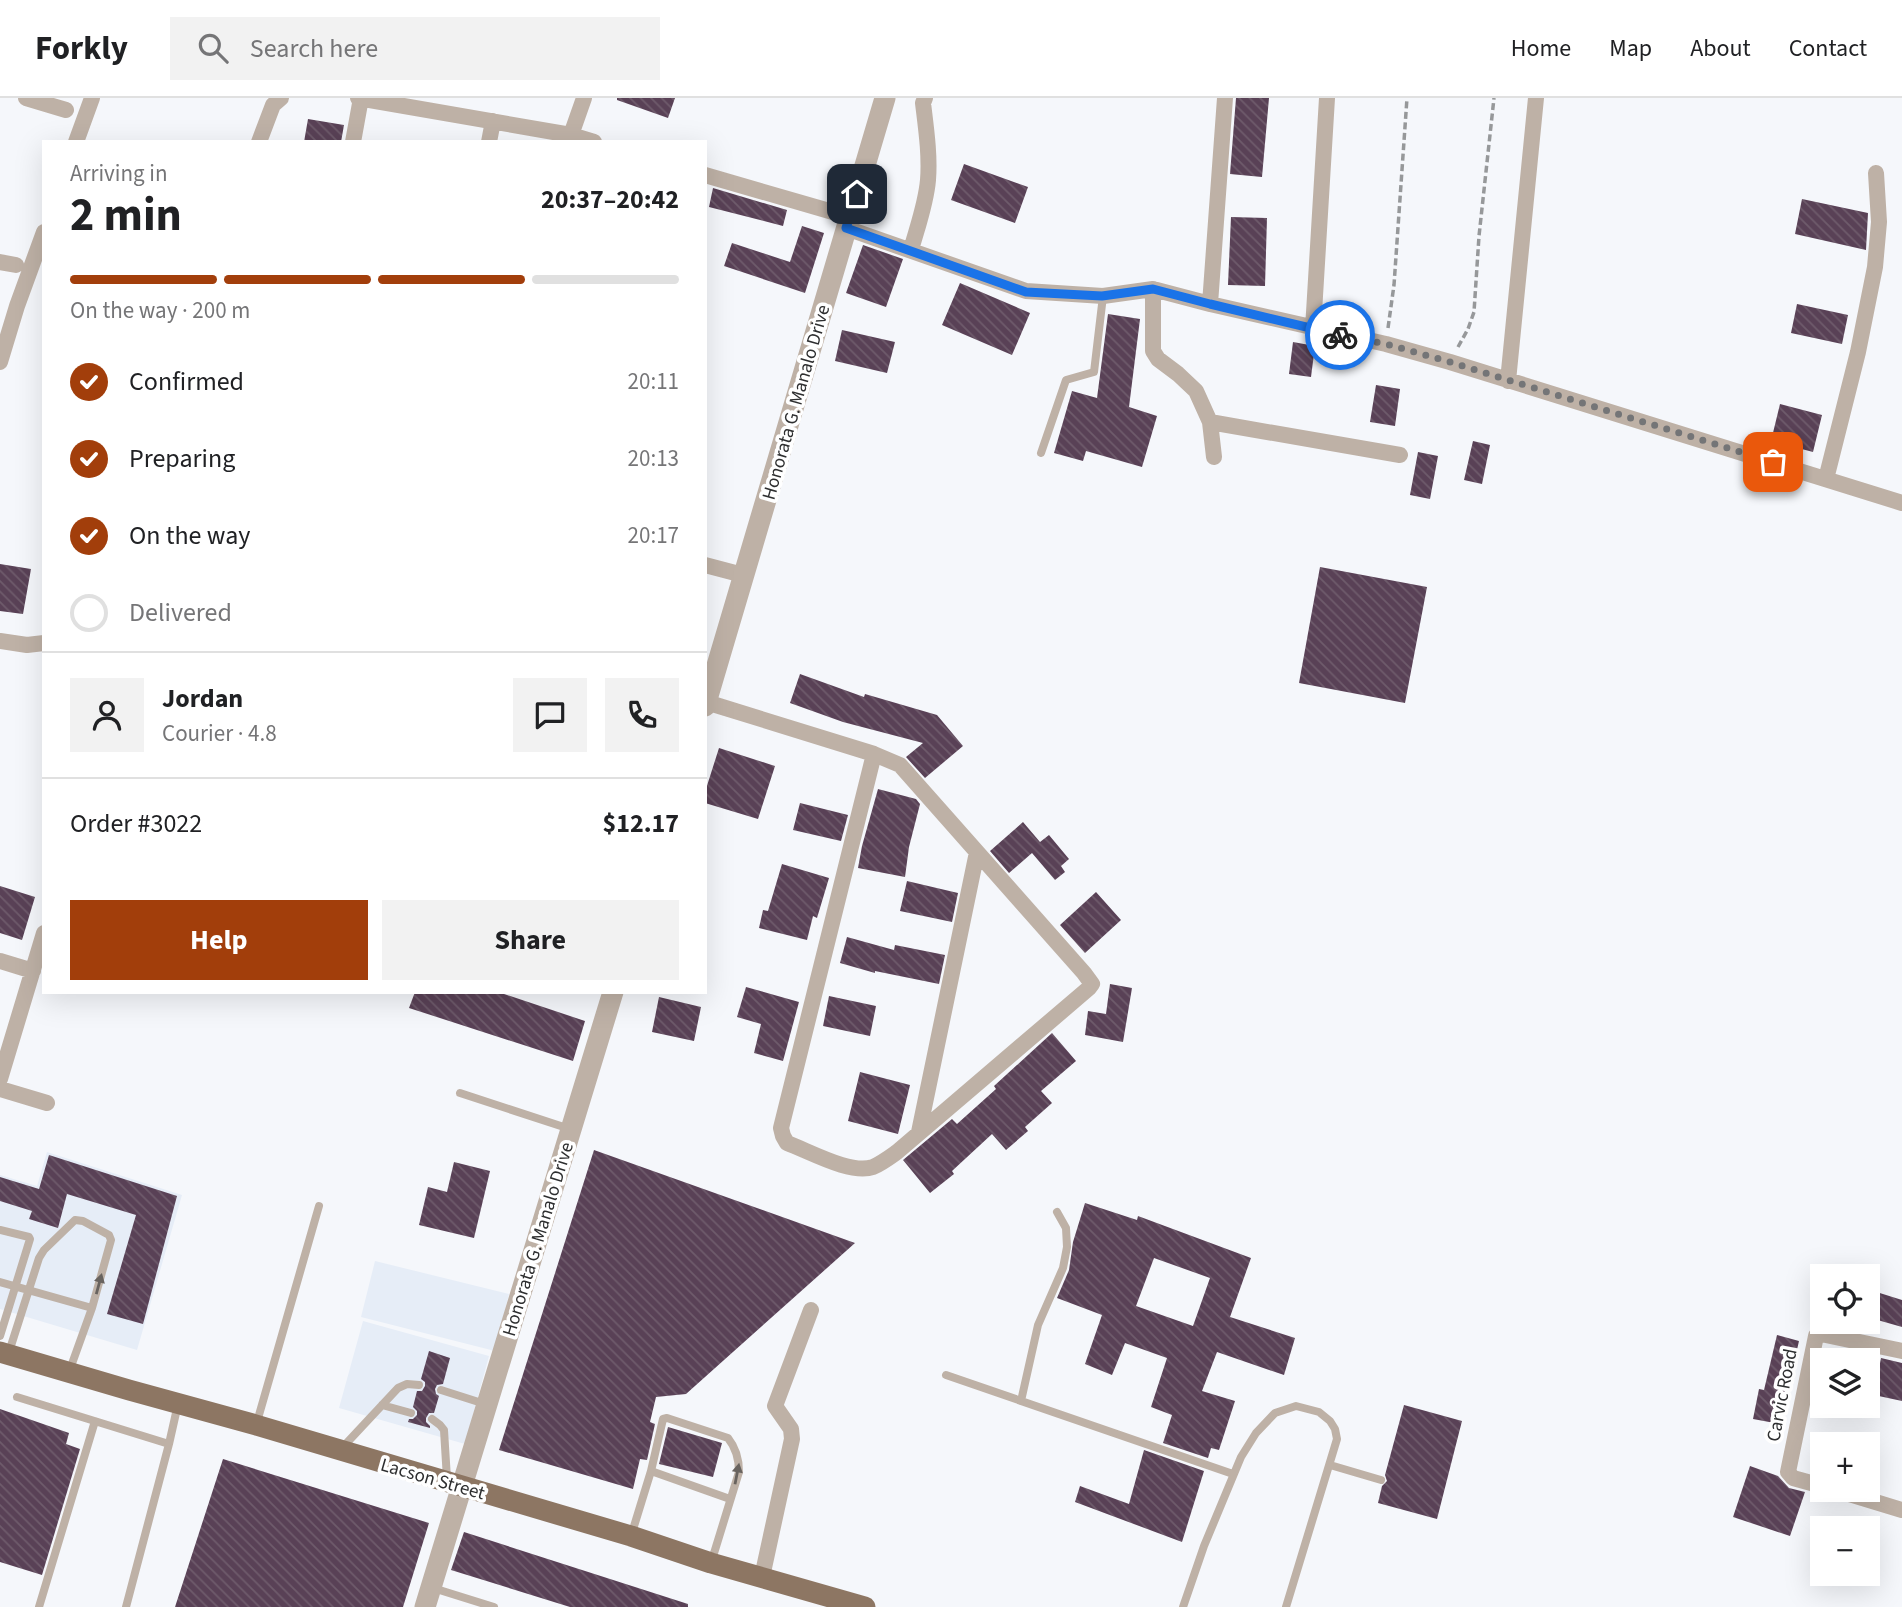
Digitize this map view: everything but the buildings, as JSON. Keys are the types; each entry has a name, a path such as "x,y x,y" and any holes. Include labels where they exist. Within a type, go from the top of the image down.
{"main road":[{"name":"Lacson Street","path":"3,1347 68,1372 256,1425 863,1607"}],"street":[{"path":"26,98 66,110"},
{"path":"77,140 92,98"},
{"path":"260,140 273,105 281,98"},
{"path":"353,140 359,98 587,140"},
{"path":"571,135 584,98"},
{"name":"Honorata G. Manalo Drive","path":"707,701 885,98"},
{"path":"911,250 928,181 923,103 925,98"},
{"path":"1210,304 1225,98"},
{"path":"1313,329 1327,98"},
{"path":"1508,381 1536,98"},
{"path":"489,140 493,121"},
{"path":"1826,478 1858,352 1875,267 1879,222 1876,173"},
{"path":"707,176 848,223 911,250 1026,292 1102,296 1153,289 1313,329 1386,344 1902,503"},
{"path":"0,362 42,237"},
{"path":"1153,289 1153,351 1196,391 1210,422 1214,457"},
{"path":"1210,422 1400,455"},
{"path":"707,566 743,575"},
{"path":"0,641 27,645 42,643"},
{"path":"707,704 874,754 900,765 1092,984 885,1161 862,1169 837,1163 787,1143 781,1128 874,754"},
{"path":"919,1132 977,852"},
{"path":"0,1079 42,940"},
{"path":"0,961 33,971"},
{"name":"Honorata G. Manalo Drive","path":"428,1597 455,1484 488,1405 612,994"},
{"path":"0,1088 47,1102"},
{"path":"762,1577 792,1439 791,1429 775,1406 811,1310"},
{"name":"Carvic Road","path":"1810,1483 1793,1478 1788,1472 1816,1336 1821,1334 1902,1351"},
{"path":"1876,1502 1902,1510"}],"lane":[{"path":"1041,453 1066,380 1094,372 1102,296"},
{"path":"460,1093 570,1129"},
{"path":"256,1425 319,1206"},
{"path":"1021,1401 1038,1325 1063,1268 1067,1247 1066,1228 1057,1212"},
{"path":"3,1347 30,1291 39,1258 44,1250 75,1220 83,1221 109,1235 111,1240 92,1308 68,1372"},
{"path":"0,1230 30,1239 3,1347"},
{"path":"0,1282 92,1308"},
{"path":"946,1375 1233,1474"},
{"path":"340,1450 398,1388 407,1384 419,1385"},
{"path":"441,1390 488,1405"},
{"path":"17,1397 169,1444"},
{"path":"126,1607 177,1404"},
{"path":"382,1405 411,1413"},
{"path":"1183,1607 1204,1546 1241,1457 1256,1433 1275,1413 1296,1406 1319,1412 1331,1421 1337,1439 1286,1607"},
{"path":"631,1536 651,1471 661,1424 665,1418 728,1438 739,1462 739,1472 710,1563"},
{"path":"432,1419 444,1430 455,1484"},
{"path":"39,1607 94,1421"},
{"path":"1330,1465 1381,1479"},
{"path":"651,1471 730,1499"},
{"path":"428,1597 494,1607"}],"path":[{"path":"1386,344 1394,285 1407,98"},
{"path":"1450,362 1474,312 1494,98"}],"shaded area":[{"path":"47,1152 182,1195 137,1350 0,1309 0,1175 37,1186"},
{"path":"375,1261 509,1294 495,1351 361,1317"},
{"path":"363,1321 489,1356 465,1444 339,1408"}],"way so far":[{"path":"1340,335 1386,344 1450,362 1773,462"}],"route":[{"path":"857,194 846,228 1026,292 1102,296 1153,289 1340,335"}]}
